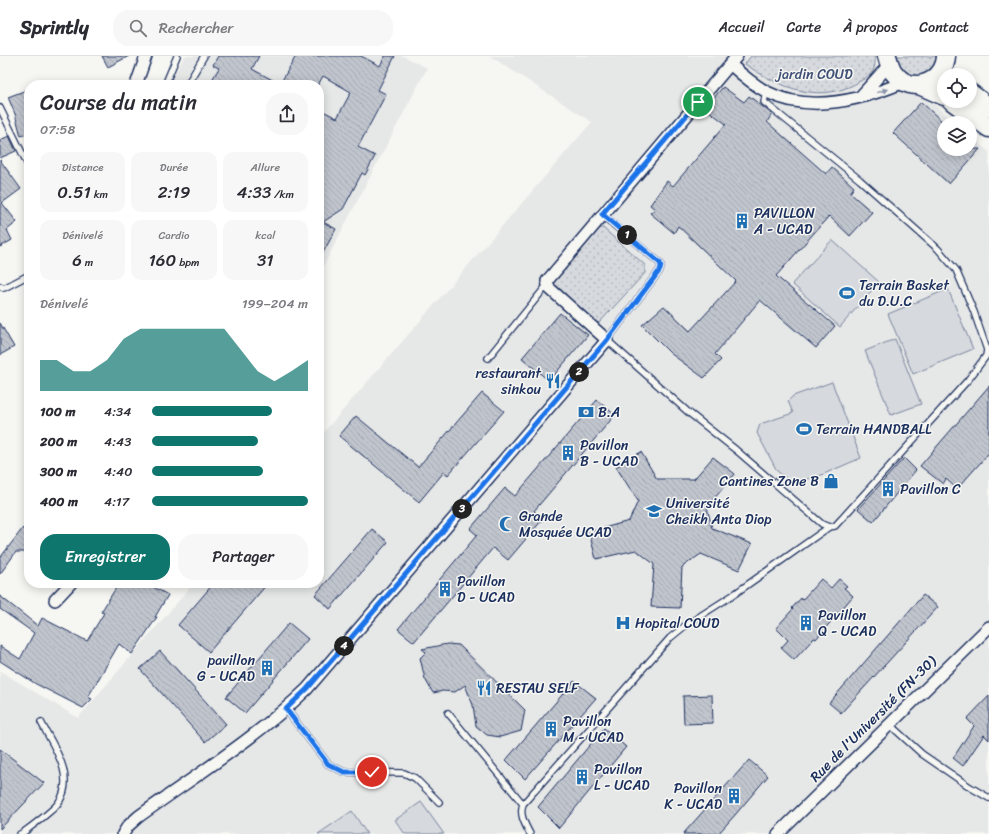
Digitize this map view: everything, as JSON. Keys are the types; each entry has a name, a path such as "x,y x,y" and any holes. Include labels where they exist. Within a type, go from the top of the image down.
{"main road":[{"path":"946,56 952,68"},
{"path":"911,84 924,84 937,77 942,70 946,56"},
{"path":"888,59 894,74 911,84 937,93"},
{"path":"977,99 989,108"},
{"path":"962,108 989,128"}],"street":[{"path":"138,80 146,56"},
{"path":"858,98 888,59"},
{"path":"123,834 128,826 138,817 226,755 286,709 307,689 607,340 549,288 547,281 733,60 739,72 766,92 783,99 800,102 837,102 911,84"},
{"path":"55,600 66,588"},
{"name":"Rue de l'Université (FN-30)","path":"778,834 989,627"}],"lane":[{"path":"167,80 177,56"},
{"path":"190,80 204,56"},
{"path":"530,834 522,817 521,810 523,804 670,638 686,625 733,595 829,527 835,526 968,380 987,354 984,338 956,270 938,250 860,180 764,102 766,92"},
{"path":"0,108 24,157"},
{"path":"602,214 660,263 661,266 660,270 607,340 688,412 736,450 822,524 829,527"},
{"path":"0,286 4,288 24,278"},
{"path":"488,358 548,284"},
{"path":"286,709 328,764 344,772 404,773 415,778 439,802"},
{"path":"448,713 523,804"},
{"path":"20,834 59,803 66,781 63,766 41,722"},
{"path":"889,724 922,754 970,787 989,798"}],"shaded area":[{"path":"185,56 403,56 427,68 324,264 324,80 170,80"},
{"name":"Université Cheikh Anta Diop","path":"490,56 875,56 876,65 922,94 947,116 937,116 937,156 977,156 977,142 989,152 989,834 0,834 0,671 78,718 190,588 324,588 324,432 592,122"}],"green space":[{"name":"jardin COUD","path":"751,56 875,56 875,61 873,71 869,76 862,80 847,88 832,92 817,93 802,91 787,86 758,73 745,64"},
{"path":"895,56 939,56 935,69 918,78 902,73"},
{"path":"597,228 603,228 645,265 645,273 599,323 594,322 553,287 552,280"},
{"path":"832,240 879,282 840,327 792,284"},
{"path":"948,289 973,349 913,374 888,314"},
{"path":"895,339 921,404 891,415 865,351"},
{"name":"Terrain HANDBALL","path":"832,382 861,458 819,476 792,483 777,471 757,433 760,424 793,413 788,401 793,396"},
{"path":"421,802 444,834 405,834 395,820"},
{"path":"352,811 367,834 318,834"}],"building":[{"path":"102,56 129,56 108,67"},
{"path":"218,56 259,56 252,69 273,80 212,80 219,68 213,65"},
{"path":"296,56 361,56 380,66 385,56 395,56 378,90 386,94 358,147 375,156 365,175 362,173 343,209 324,221 324,112 337,118 351,92 323,76 321,80 282,80"},
{"name":"PAVILLON A - UCAD","path":"723,87 744,102 749,96 772,114 767,122 826,174 832,167 854,187 850,193 872,212 850,236 829,216 776,276 835,326 816,348 760,300 715,354 721,360 704,378 670,353 642,325 664,306 690,331 736,281 678,226 674,233 650,213 655,209 650,205 667,181 673,186 726,124 705,108"},
{"path":"24,91 24,135 21,136 15,114 8,97"},
{"path":"921,102 937,117 937,156 974,156 949,184 893,133"},
{"path":"9,136 16,151 0,158 0,140"},
{"path":"0,160 21,189 2,203 17,222 7,230 12,240 0,247"},
{"path":"324,223 336,229 324,251"},
{"path":"560,313 588,335 549,381 522,358"},
{"path":"0,323 14,347 0,355"},
{"path":"989,386 989,453 957,489 946,479 943,484 920,466"},
{"path":"482,393 504,411 448,475 444,472 419,502 339,436 356,416 418,467"},
{"path":"597,400 615,415 534,511 543,519 508,560 493,548 414,642 398,629 477,535 470,529 505,488 515,496"},
{"path":"641,452 657,479 694,479 713,457 735,474 707,507 712,528 752,544 739,570 701,554 682,567 680,608 651,607 654,564 636,550 596,559 589,532 629,521 638,501 616,467"},
{"name":"Pavillon C","path":"904,458 916,470 873,522 858,509"},
{"path":"24,529 24,552 16,552 0,574 0,558"},
{"path":"372,529 388,542 330,609 315,595 321,588 324,588 324,585"},
{"name":"Pavillon Q - UCAD","path":"821,579 831,588 839,579 847,586 844,588 853,596 816,639 814,638 794,660 781,648 788,640 776,628 801,598 802,600"},
{"path":"116,588 155,588 168,595 155,617 157,617 132,654 119,644 88,697 92,699 83,708 36,684 0,661 0,646 20,659 34,633 0,609 0,596 38,626 42,618 87,641 104,613 101,612"},
{"path":"210,588 264,588 209,652 178,625"},
{"path":"923,595 938,607 841,713 829,703"},
{"name":"pavillon G - UCAD","path":"289,623 308,639 245,713 226,697"},
{"name":"RESTAU SELF","path":"447,644 459,645 525,710 521,731 500,737 487,735 476,726 473,705 465,685 455,692 443,691 433,693 425,679 420,658 426,652 422,649"},
{"path":"160,651 226,724 205,742 140,669"},
{"name":"Pavillon M - UCAD","path":"574,681 596,698 525,779 506,760"},
{"path":"712,695 713,723 684,724 683,696"},
{"path":"989,696 989,740 984,735 963,766 953,758 974,726 967,719"},
{"name":"Pavillon L - UCAD","path":"604,728 626,747 559,828 538,807"},
{"path":"0,749 44,783 0,829"},
{"name":"Pavillon K - UCAD","path":"749,760 768,776 735,815 718,834 683,834"}],"place":[{"name":"PAVILLON A - UCAD","path":"742,221"},
{"name":"Terrain Basket du D.U.C","path":"847,293"},
{"name":"restaurant sinkou","path":"553,381"},
{"name":"B.A","path":"586,412"},
{"name":"Terrain HANDBALL","path":"804,429"},
{"name":"Pavillon B - UCAD","path":"568,453"},
{"name":"Cantines Zone B","path":"831,481"},
{"name":"Pavillon C","path":"888,489"},
{"name":"Université Cheikh Anta Diop","path":"654,511"},
{"name":"Grande Mosquée UCAD","path":"507,524"},
{"name":"Pavillon D - UCAD","path":"445,589"},
{"name":"Hopital COUD","path":"623,623"},
{"name":"Pavillon Q - UCAD","path":"806,623"},
{"name":"pavillon G - UCAD","path":"267,668"},
{"name":"RESTAU SELF","path":"484,688"},
{"name":"Pavillon M - UCAD","path":"551,729"},
{"name":"Pavillon L - UCAD","path":"582,777"},
{"name":"Pavillon K - UCAD","path":"734,796"}],"route":[{"path":"372,772 344,772 328,764 286,709 307,689 607,340 660,270 660,263 602,214 698,102"}]}
